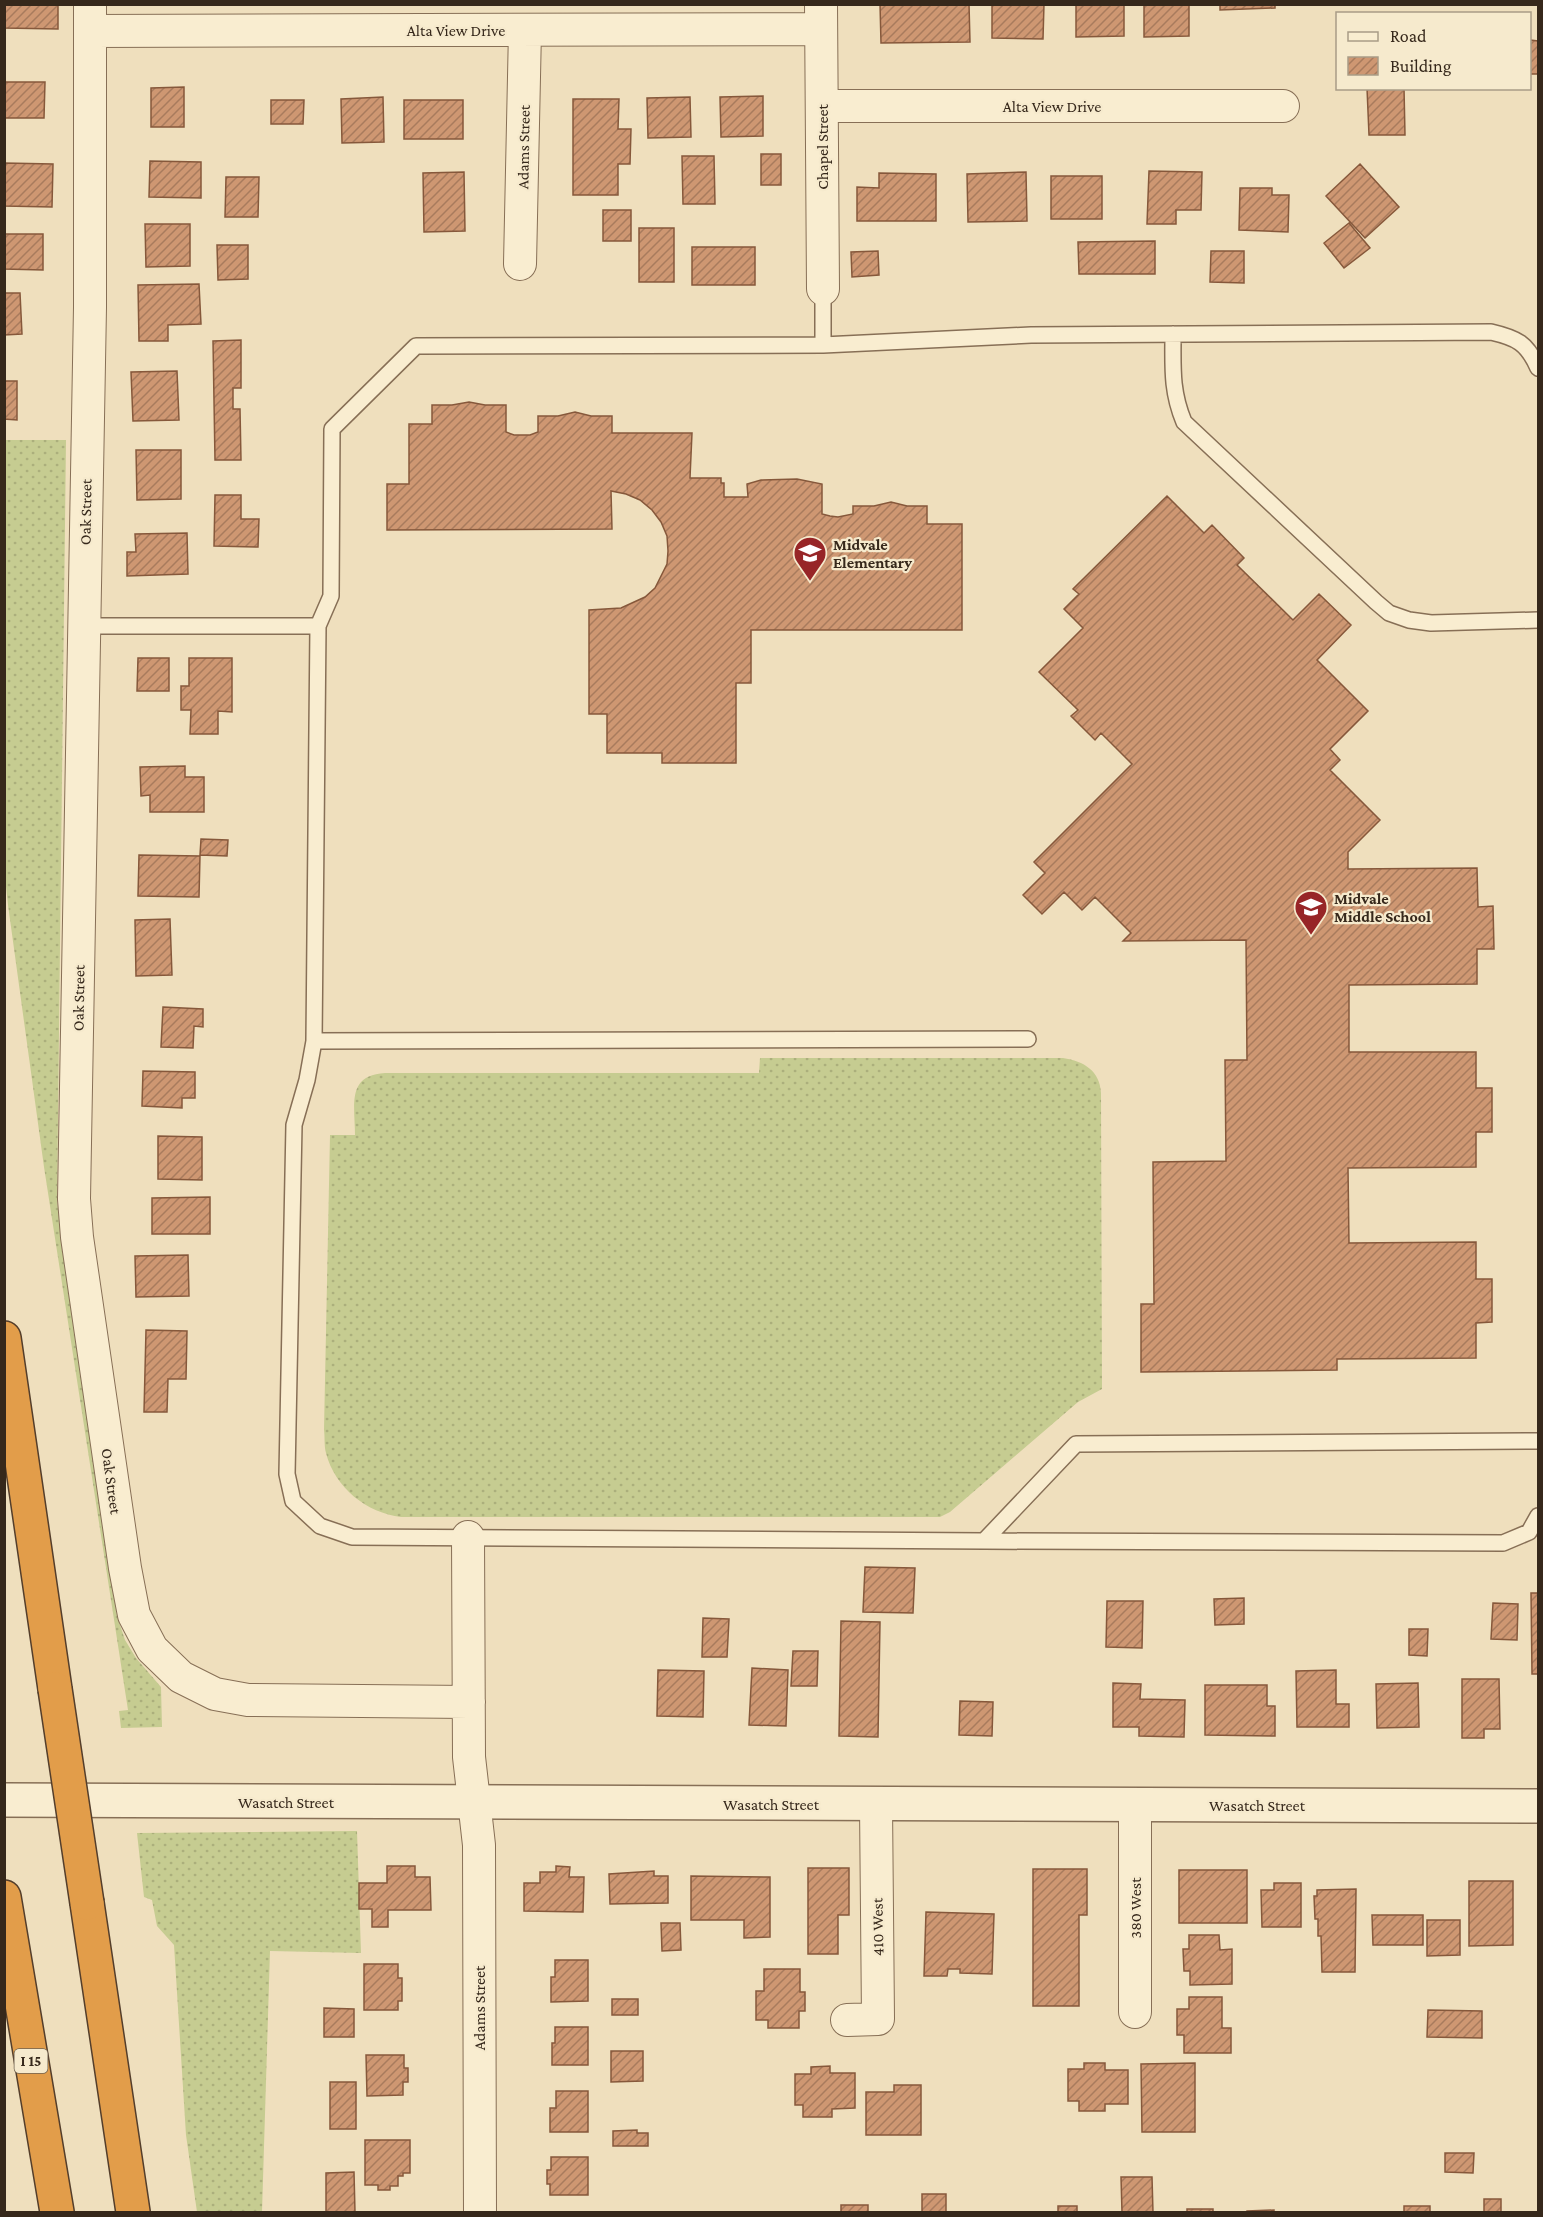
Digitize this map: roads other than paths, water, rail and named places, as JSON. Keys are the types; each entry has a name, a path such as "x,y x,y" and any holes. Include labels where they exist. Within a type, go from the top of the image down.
{"highway":[{"path":"4,1338 133,2212"},
{"name":"I 15","path":"5,1903 57,2212"}],"street":[{"name":"Alta View Drive","path":"90,18 525,30 821,17"},
{"name":"Chapel Street","path":"821,17 823,289"},
{"name":"Oak Street","path":"90,18 90,308 74,1200 77,1237 124,1568 134,1615 152,1649 181,1677 215,1695 248,1700 469,1702"},
{"name":"Adams Street","path":"520,264 525,30"},
{"name":"Alta View Drive","path":"822,106 1283,106"},
{"path":"468,1537 469,1757 474,1803"},
{"name":"Wasatch Street","path":"4,1800 1539,1806"},
{"name":"Adams Street","path":"474,1803 479,1845 480,2212"},
{"name":"380 West","path":"1135,1804 1135,2012"},
{"name":"410 West","path":"847,2020 878,2019 876,1805"}],"lane":[{"path":"823,289 823,345"},
{"path":"1539,368 1531,351 1513,337 1491,332 1031,335 823,345 416,346 332,429 331,596 318,626 314,1041 307,1080 294,1125 287,1474 292,1500 320,1526 352,1537 1503,1543 1529,1532 1539,1516"},
{"path":"1173,334 1173,382 1176,403 1184,422 1389,613 1409,620 1431,623 1539,620"},
{"path":"83,626 318,626"},
{"path":"314,1041 1028,1039"},
{"path":"984,1541 1076,1444 1539,1441"}],"place":[{"name":"Midvale Elementary","path":"810,582"},
{"name":"Midvale Middle School","path":"1311,936"}]}
